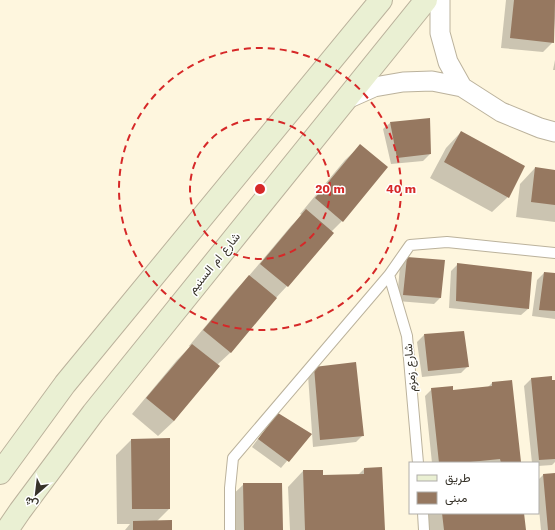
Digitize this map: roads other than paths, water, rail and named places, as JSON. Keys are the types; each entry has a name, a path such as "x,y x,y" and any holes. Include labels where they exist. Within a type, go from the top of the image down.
{"main road":[{"path":"0,473 65,384 381,0"},
{"name":"شارع ام السنيم","path":"7,530 93,413 426,0"}],"street":[{"path":"440,0 440,33 448,62 462,87"},
{"path":"347,99 374,87 403,82 432,81 462,87 501,112 540,128 555,132"}],"lane":[{"path":"230,530 230,488 233,458 389,275 410,245 447,242 555,253"},
{"name":"شارع زمزم","path":"389,275 407,336 418,462"},
{"path":"422,514 424,530"}]}
